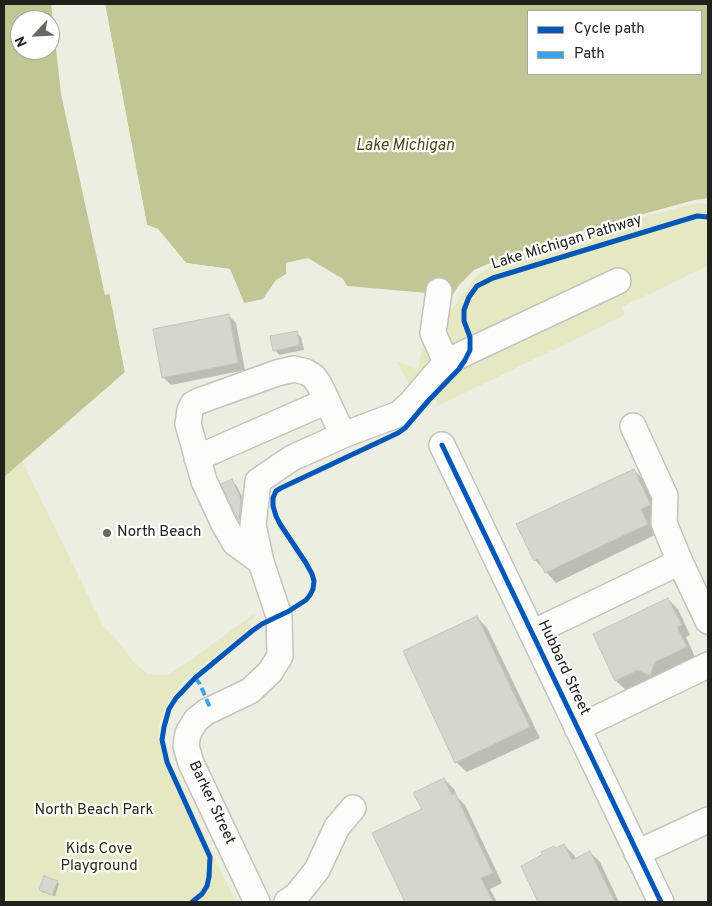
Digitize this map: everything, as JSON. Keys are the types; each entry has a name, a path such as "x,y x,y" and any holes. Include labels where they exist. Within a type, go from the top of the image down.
{"street":[{"path":"261,562 253,526 258,481 292,458 343,435 399,414 411,403 446,362 618,281"},
{"path":"439,291 433,332 446,362"},
{"path":"261,562 235,543 224,524 204,480 197,458 188,424 190,410 199,400 294,369 313,376 343,435"},
{"path":"197,458 327,401"},
{"path":"633,426 665,496 664,523 708,621"},
{"name":"Hubbard Street","path":"442,445 661,902"},
{"name":"Barker Street","path":"257,902 190,763 186,746 188,734 196,720 206,712 250,691 270,672 280,656 279,616 261,562"},
{"path":"532,633 680,562"},
{"path":"577,728 708,665"},
{"path":"293,900 317,870 337,827 353,808"},
{"path":"637,853 708,820"}],"green space":[{"path":"695,200 708,201 708,266 622,307 625,315 438,406 419,371 412,389 397,363 398,361 418,370 431,306 474,274 495,261 560,237"},
{"name":"North Beach Park","path":"13,442 103,626 112,634 133,661 147,674 167,675 254,614 255,617 248,622 251,628 183,682 170,698 159,725 158,739 236,902 4,902 4,452"}],"water":[{"path":"4,4 52,4 53,10 10,10 10,60 60,60 60,44 125,372 4,477"},
{"name":"Lake Michigan","path":"105,4 708,4 708,201 695,200 560,237 495,261 474,274 450,308 428,293 347,286 343,279 308,258 286,263 286,274 276,280 263,299 244,303 230,269 186,263 158,229 147,225"}],"pier":[{"path":"51,4 55,4 56,10 52,10"},
{"path":"102,4 105,4 147,225 158,229 186,263 230,269 244,303 243,305 228,272 185,265 157,231 145,226"},
{"path":"60,30 127,372 125,372 110,294 105,295 61,94 57,60 60,60"},
{"path":"708,198 708,204 696,203 589,231 496,263 476,276 452,309 448,310 452,296 459,285 474,270 560,237"}],"building":[{"path":"229,314 238,363 162,378 153,329"},
{"path":"297,331 300,345 273,351 270,336"},
{"path":"634,469 650,503 650,505 641,509 648,524 545,573 538,559 534,561 516,524"},
{"path":"232,479 241,499 238,520 221,484"},
{"path":"668,598 682,625 677,627 687,647 655,662 650,676 638,670 615,681 593,634"},
{"path":"477,616 530,727 455,763 403,651"},
{"path":"444,778 452,795 455,793 493,873 481,878 493,902 405,902 372,833 422,809 413,793"},
{"path":"564,844 572,860 590,851 615,902 538,902 521,866 543,854 541,852"},
{"path":"44,876 58,881 52,895 39,890"}],"marked path":[{"path":"195,678 200,684 211,710"}],"cycle path":[{"name":"Lake Michigan Pathway","path":"192,902 202,894 207,886 210,857 167,762 162,740 164,727 169,709 176,698 195,678 252,631 306,600 313,589 314,581 312,574 276,516 273,506 273,498 276,491 405,428 465,360 470,350 470,337 464,321 464,310 469,297 477,286 493,278 697,216 708,217"},
{"path":"442,445 661,902"}],"place":[{"name":"North Beach","path":"107,533"}],"park label":[{"name":"Kids Cove Playground","path":"99,858"}]}
